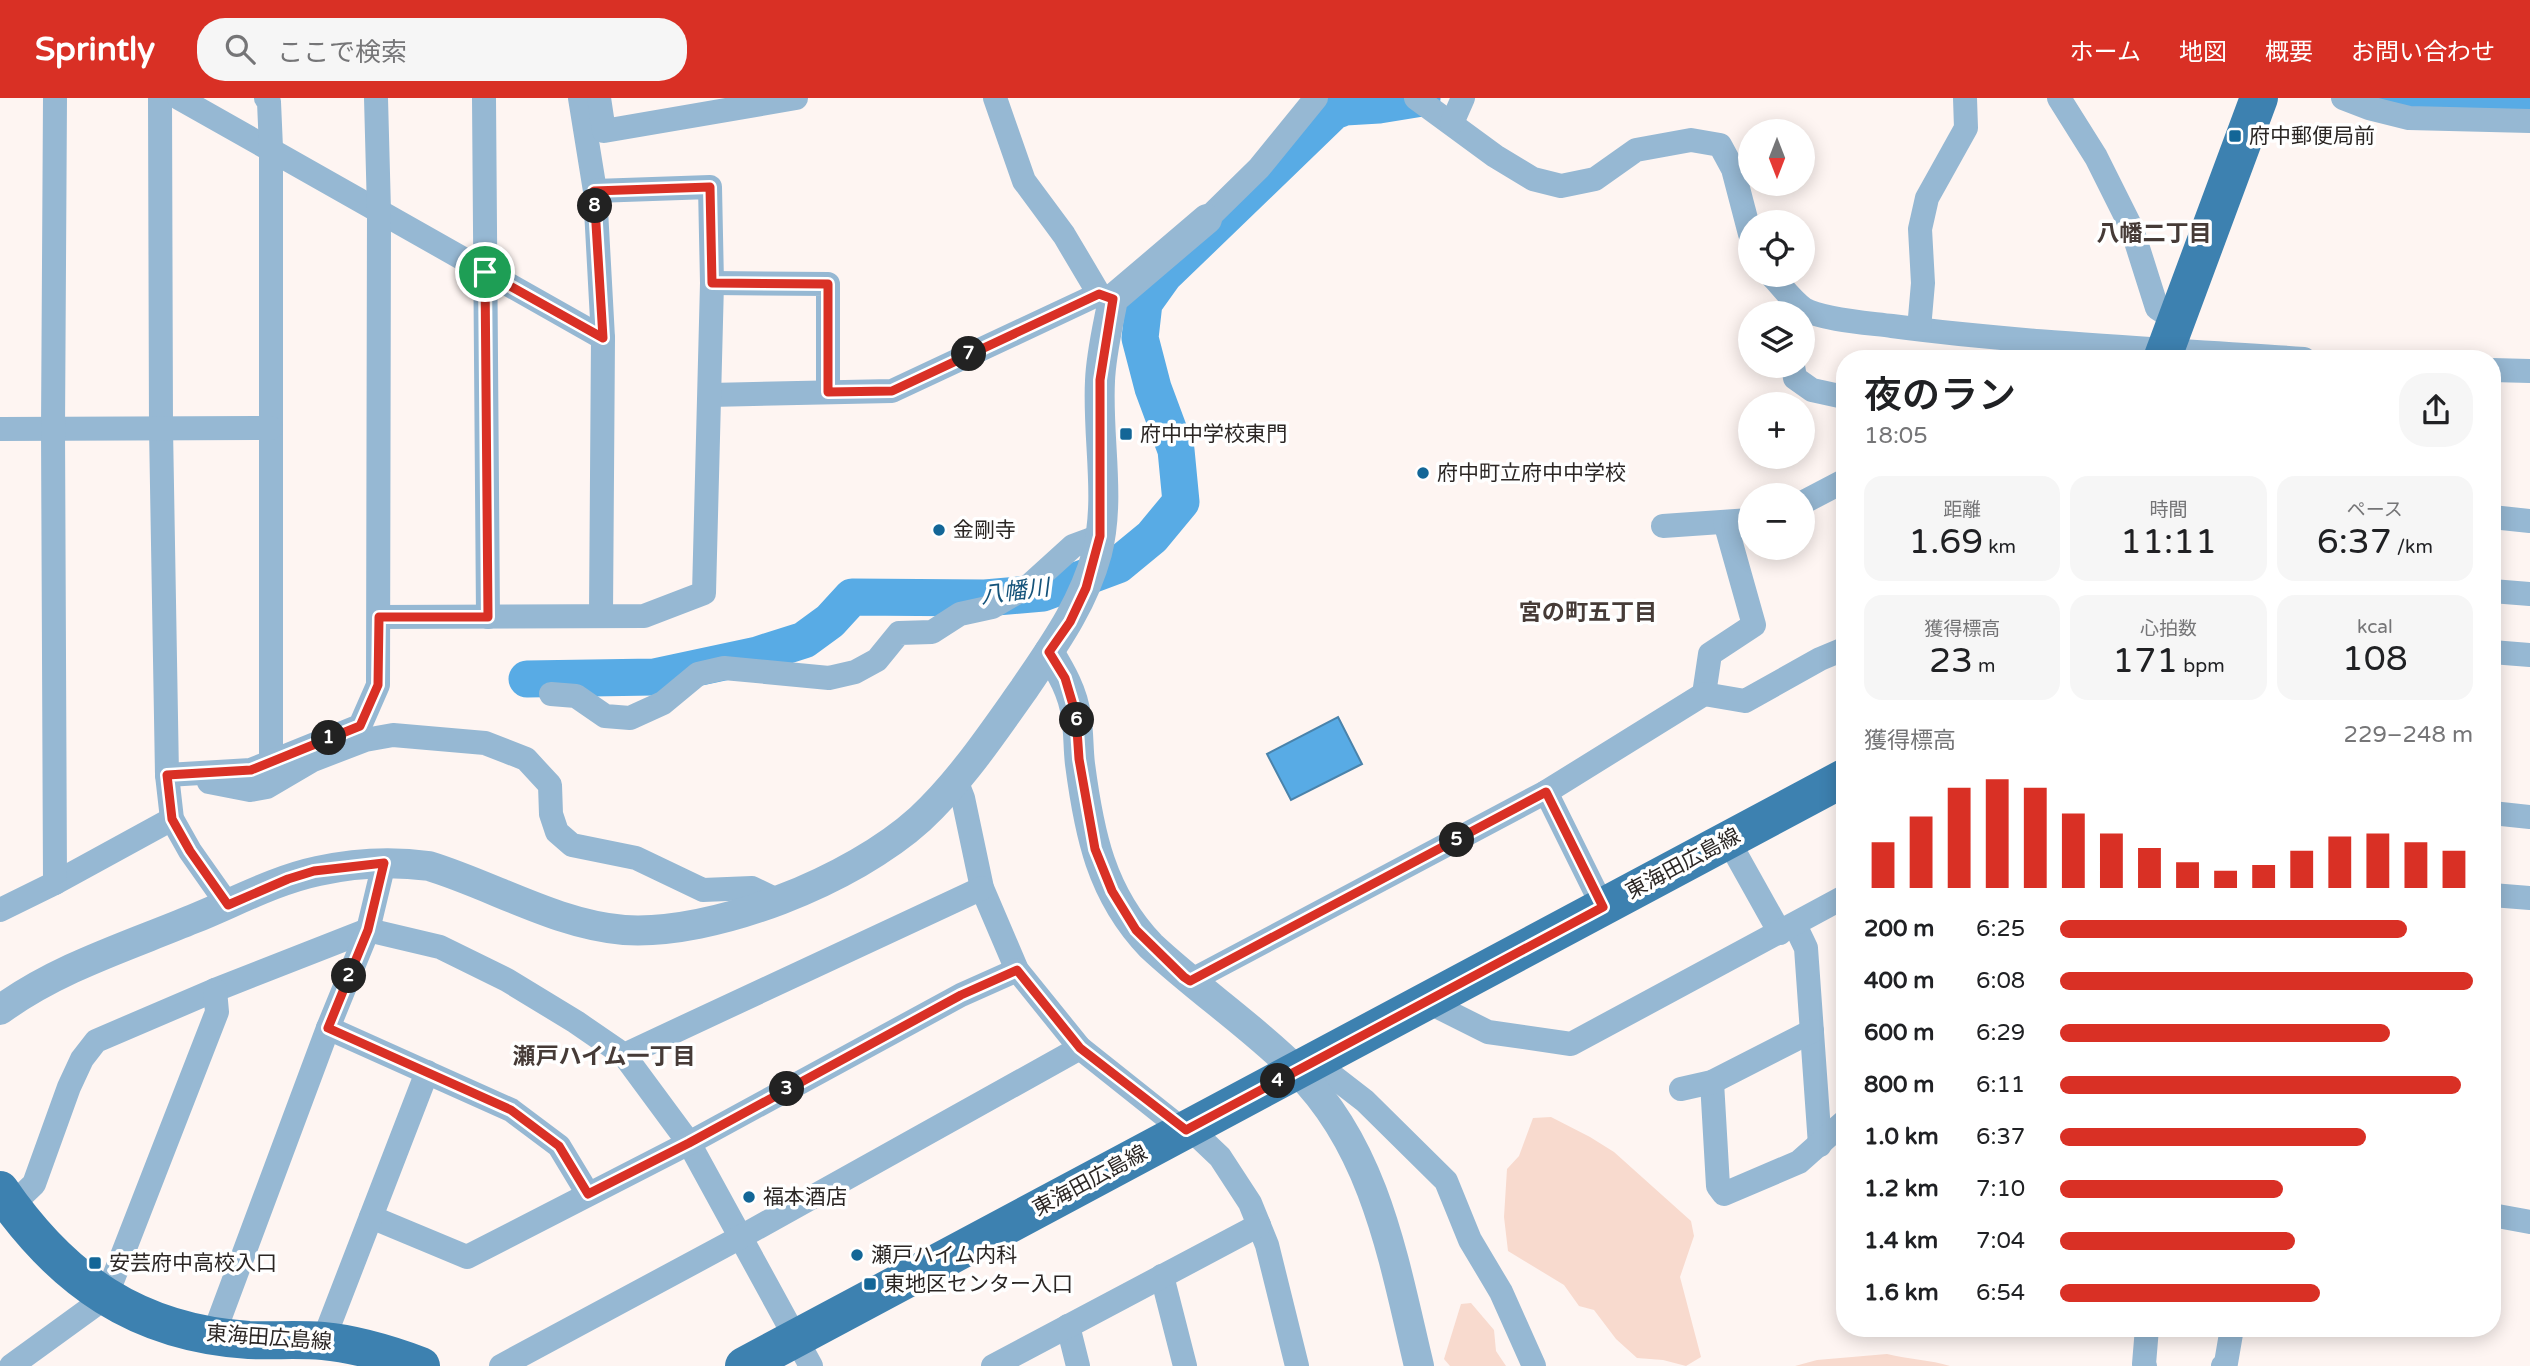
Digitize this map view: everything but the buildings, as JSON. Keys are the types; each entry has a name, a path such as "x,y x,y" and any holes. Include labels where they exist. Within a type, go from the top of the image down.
{"main road":[{"path":"2168,344 2259,98"},
{"name":"東海田広島線","path":"744,1366 803,1352 1186,1130 1836,782"},
{"name":"東海田広島線","path":"6,1198 54,1257 106,1297 160,1323 213,1336 355,1345 421,1366"}],"street":[{"path":"55,98 55,883"},
{"path":"160,98 161,428 167,775 172,819 190,851 228,905"},
{"path":"179,98 603,338"},
{"path":"267,98 271,148 271,761"},
{"path":"167,775 251,770 360,726 378,685 379,211 376,98"},
{"path":"484,98 488,617"},
{"path":"580,98 594,191 603,338 601,615"},
{"path":"599,98 604,131 796,98"},
{"path":"0,1010 65,972 288,879 314,871 384,863 429,866 589,925 657,930 692,926 777,900 869,858 920,818 957,780 1070,622 1086,588 1100,536 1100,380 1106,296 1024,181 995,98"},
{"path":"710,395 892,391 1106,296 1207,219 1259,168 1316,98"},
{"path":"1416,98 1495,156 1533,179 1561,186 1595,179 1636,150 1691,139 1720,145 1733,169 1744,210"},
{"path":"1452,123 1463,98"},
{"path":"1919,329 1923,283 1920,229 1927,198 1966,128 1965,98"},
{"path":"2059,98 2096,158 2132,229 2168,344"},
{"path":"2343,98 2409,118 2530,121"},
{"path":"379,617 644,616 704,593 712,283 710,187 594,191"},
{"path":"712,283 828,284 828,392"},
{"path":"1781,287 1792,301"},
{"path":"1815,315 1919,329 2168,344 2204,350"},
{"path":"2501,370 2530,371"},
{"path":"1795,378 1812,390 1836,395"},
{"path":"0,429 271,428"},
{"path":"1815,496 1836,485"},
{"path":"2501,518 2530,521"},
{"path":"1663,526 1738,521"},
{"path":"1703,694 1710,654 1754,625 1725,522"},
{"path":"551,694 576,696 605,716 630,719 663,703 698,674 724,668 829,678 855,672 877,660 899,633 932,632 960,614 992,607 1030,585 1073,546 1100,536"},
{"path":"2501,592 2530,594"},
{"path":"1049,652 1065,678 1076,715 1086,804 1095,849 1108,881 1136,930 1190,981 1297,1070 1340,1124 1367,1175 1385,1227 1419,1366"},
{"path":"1190,981 1546,792 1703,694 1745,701 1836,652"},
{"path":"2501,653 2530,655"},
{"path":"167,775 250,790 267,786 313,760 365,740 393,735 485,743 526,759 550,785 551,814 556,832 572,845 636,858 703,890 752,888 777,900"},
{"path":"957,780 982,888 1017,970 1080,1048 1200,1138 1220,1157 1251,1203 1267,1245 1297,1366"},
{"path":"1546,792 1603,907"},
{"path":"2501,814 2530,817"},
{"path":"0,910 172,819"},
{"path":"1728,840 1788,929 1806,948 1820,1144"},
{"path":"213,1336 328,1028 368,930 384,863"},
{"path":"624,1055 982,888"},
{"path":"2501,896 2530,898"},
{"path":"1428,1002 1488,1032 1572,1044 1836,902"},
{"path":"6,1198 34,1184 69,1087 82,1059 96,1041 215,990 368,930 440,947 507,980 624,1055 689,1143 803,1352"},
{"path":"371,1216 467,1257 689,1143 961,995 1017,970"},
{"path":"11,1366 106,1297 217,1012 215,990"},
{"path":"328,1028 511,1110 559,1146 588,1194"},
{"path":"1681,1089 1712,1082 1812,1031"},
{"path":"501,1366 739,1238 1080,1048"},
{"path":"1297,1070 1334,1077 1366,1101 1446,1181 1470,1240 1501,1292 1534,1366"},
{"path":"323,1341 427,1072"},
{"path":"1712,1082 1718,1186 1724,1194 1799,1162 1836,1129"},
{"path":"2501,1217 2530,1222"},
{"path":"993,1366 1259,1226"},
{"path":"1162,1276 1185,1366"},
{"path":"1068,1326 1078,1366"},
{"path":"2146,1337 2146,1366"},
{"path":"2226,1365 2231,1337"}],"shaded area":[{"path":"1551,1117 1614,1152 1691,1221 1694,1236 1680,1277 1701,1357 1686,1366 1663,1360 1637,1358 1616,1339 1594,1310 1579,1306 1564,1285 1508,1251 1504,1217 1507,1169 1519,1156 1533,1118"},
{"path":"1471,1303 1494,1330 1496,1351 1506,1366 1450,1366 1444,1359 1461,1304"},
{"path":"1887,1354 1950,1366 1795,1366 1817,1360"}],"water":[{"path":"1338,717 1362,764 1291,800 1267,754"}],"waterway":[{"name":"八幡川","path":"527,679 654,677 757,655 804,640 830,621 852,597 985,598 1043,593 1118,565 1152,537 1181,502 1176,450 1153,388 1140,338 1144,303 1164,275 1334,111 1345,107 1422,98"},
{"name":"八幡川","path":"2377,98 2413,106 2530,108"}],"place":[{"name":"府中郵便局前","path":"2235,136"},
{"name":"府中中学校東門","path":"1126,434"},
{"name":"府中町立府中中学校","path":"1423,473"},
{"name":"金剛寺","path":"939,530"},
{"name":"福本酒店","path":"749,1197"},
{"name":"瀬戸ハイム内科","path":"857,1255"},
{"name":"安芸府中高校入口","path":"95,1263"},
{"name":"東地区センター入口","path":"870,1284"}],"district":[{"name":"八幡二丁目","path":"2154,234"},
{"name":"宮の町五丁目","path":"1588,613"},
{"name":"瀬戸ハイム一丁目","path":"604,1057"}],"route":[{"path":"710,187 712,283 828,284 828,392 892,391 1099,294 1113,299 1100,380 1102,517 1097,554 1086,588 1070,622 1049,652 1065,678 1076,715 1079,759 1095,849 1112,891 1136,930 1190,981 1546,792 1603,907 1186,1130 1080,1048 1017,970 961,995 689,1143 588,1194 559,1146 511,1110 328,1028 368,930 384,863 314,871 288,879 228,905 190,851 172,819 167,775 251,770 360,726 378,685 379,617 488,617 485,272 603,338 594,191 710,187"}]}
